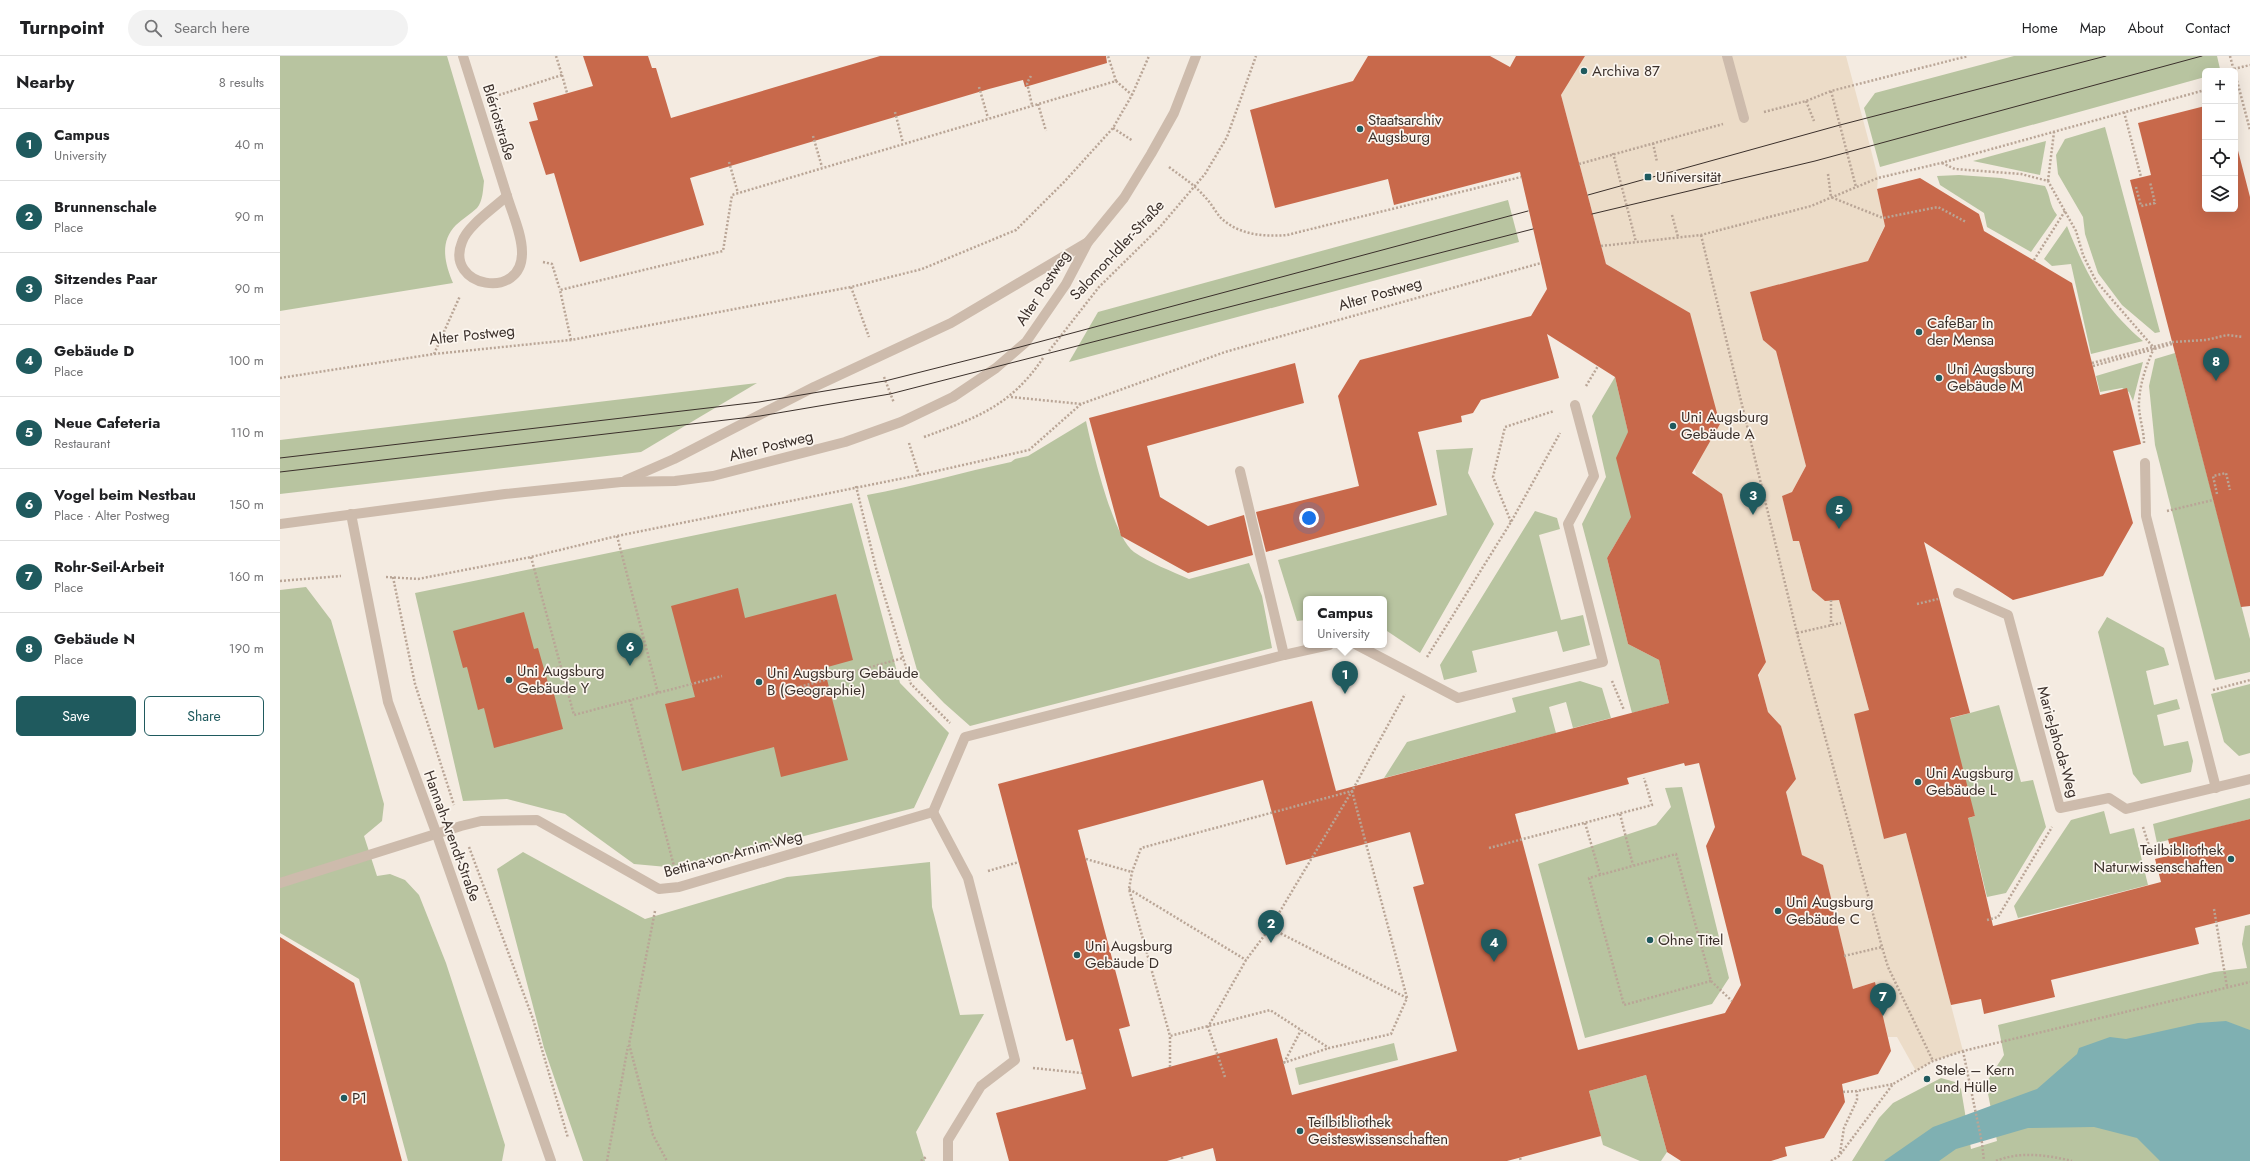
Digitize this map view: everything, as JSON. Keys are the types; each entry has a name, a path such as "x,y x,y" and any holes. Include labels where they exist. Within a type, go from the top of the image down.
{"street":[{"name":"Blériotstraße","path":"465,56 477,102 520,241 522,258"},
{"name":"Salomon-Idler-Straße","path":"1088,242 1124,198 1151,154 1174,113 1196,56"},
{"path":"1727,56 1744,118"},
{"path":"507,196 467,232 461,242 459,252 461,261 471,278 489,284 499,283 508,279 516,272 522,258"},
{"name":"Alter Postweg","path":"621,482 674,459 814,387 951,323 1088,242"},
{"name":"Alter Postweg","path":"280,524 351,514 621,482 675,481 713,476 800,455 883,429 952,397 996,368 1026,342 1066,284 1088,242"},
{"path":"1364,648 1458,698 1603,662 1568,524 1594,476 1575,405"},
{"path":"2145,464 2146,516 2216,788"},
{"path":"1240,471 1284,654"},
{"name":"Hannah-Arendt-Straße","path":"351,514 388,702 437,835 551,1161"},
{"name":"Marie-Jahoda-Weg","path":"1958,593 2008,616 2060,808 2109,798 2126,809 2216,788 2250,778"},
{"path":"948,1161 948,1140 981,1086 1015,1060 968,878 933,812 965,737 1284,654 1314,648"},
{"name":"Bettina-von-Arnim-Weg","path":"280,884 437,835 461,826 481,821 537,820 659,889 679,886 933,812"}],"path":[{"path":"556,56 567,93"},
{"path":"1108,56 1116,81 1132,95"},
{"name":"Alter Postweg","path":"280,378 434,354 571,340 851,287 922,269 1016,230 1065,181 1113,128 1132,95 1149,56"},
{"name":"Salomon-Idler-Straße","path":"923,438 974,419 1010,397 1029,379 1045,355 1099,287 1159,228 1205,174 1227,137 1256,56"},
{"path":"1853,85 1968,56"},
{"path":"2230,56 2233,68"},
{"path":"2238,70 2250,65"},
{"path":"477,102 562,75"},
{"path":"1031,76 1026,83 1032,106"},
{"path":"560,290 722,251 732,195 822,167 1116,81"},
{"path":"978,87 988,118"},
{"path":"2238,89 2250,130"},
{"path":"1831,91 1856,187"},
{"path":"1601,246 1701,235 1811,206 1878,178 1941,163 2202,91"},
{"path":"1806,101 1814,121"},
{"path":"1038,104 1046,131"},
{"path":"895,112 903,143"},
{"path":"2124,112 2141,178"},
{"path":"1113,128 1195,187 1221,217 1238,229 1272,236 1288,235 1521,177"},
{"path":"2054,132 2048,181 2076,232 2083,255 2096,281 2154,348"},
{"path":"814,136 822,167"},
{"path":"1653,143 1657,162"},
{"path":"1613,153 1636,242"},
{"path":"1579,164 1609,155"},
{"path":"728,162 738,193"},
{"path":"1941,163 1955,169 2021,174 2048,181"},
{"path":"1828,174 1831,197"},
{"path":"2137,187 2141,206 2155,203 2149,183"},
{"path":"1831,197 1883,218 1938,206 1966,222"},
{"path":"2034,260 2065,211"},
{"path":"1672,215 1678,237"},
{"path":"1701,235 1797,633 1882,947 1888,967 1933,1061"},
{"path":"522,258 552,264 560,290 571,340"},
{"name":"Alter Postweg","path":"280,581 362,576 418,579 531,557 617,536 856,486 919,475 1029,450 1081,404 1225,352 1541,263"},
{"path":"434,354 464,288 471,278"},
{"path":"2172,343 2154,348 2092,364 2172,343 2206,340 2227,335 2243,337"},
{"path":"2145,464 2143,426 2139,404 2144,371 2154,348"},
{"path":"1010,397 1081,404"},
{"path":"1512,522 1493,477 1505,427 1575,405"},
{"path":"1225,1077 1208,1027 1246,960 1270,928 1352,791 1415,676 1512,522 1575,405"},
{"path":"916,440 909,443 919,475"},
{"path":"2218,494 2213,476 2226,473 2230,490"},
{"path":"856,486 876,568 911,684 965,737"},
{"path":"2172,510 2214,500"},
{"path":"617,536 658,693"},
{"path":"531,557 574,716 722,676"},
{"path":"393,577 415,684 461,826 533,1019 568,1139"},
{"path":"1831,600 1831,625"},
{"path":"1797,633 1841,623"},
{"path":"796,688 903,658"},
{"path":"1603,662 1624,710"},
{"path":"544,671 560,667"},
{"path":"2193,695 2250,680"},
{"path":"630,700 679,886"},
{"path":"1489,848 1652,805 1644,778"},
{"path":"1170,1067 1170,1036 1129,889 1132,872 1141,848 1352,791"},
{"path":"1301,1030 1284,1063 1329,1048 1391,1034 1407,998 1352,791"},
{"path":"2137,807 2151,852 2168,848 2168,856"},
{"path":"1987,920 1998,917 2055,822 2060,808"},
{"path":"1620,814 1634,866"},
{"path":"1585,823 1600,874"},
{"path":"1711,981 1624,1005 1589,878 1676,854 1711,981 1732,1000"},
{"path":"1086,859 1132,872"},
{"path":"968,878 1018,862"},
{"path":"607,1161 659,889"},
{"path":"1129,889 1246,960"},
{"path":"2214,909 2227,987"},
{"path":"1270,928 1407,998"},
{"path":"1844,956 1882,947"},
{"path":"1843,1092 1857,1092 1893,1084 1933,1061 1963,1051 2250,982"},
{"path":"1170,1036 1270,1010 1329,1048"},
{"path":"629,1044 653,1135 667,1161"},
{"path":"1963,1051 1982,1143 1984,1161"},
{"path":"1015,1060 1028,1068 1082,1074"},
{"path":"1831,1161 1839,1156 1893,1084"},
{"path":"1839,1156 1844,1128 1857,1100 1857,1092"},
{"path":"1996,1161 2009,1156 2045,1155 2072,1161"}],"green space":[{"path":"280,56 447,56 484,181 479,205 456,225 447,239 445,246 446,261 453,283 280,311"},
{"path":"2014,56 2217,56 2220,68 2202,68 2202,78 1880,167 1864,108 1875,93"},
{"path":"2105,127 2160,332 2155,333 2122,305 2098,273 2085,234 2083,217 2058,174 2056,155 2065,139"},
{"path":"2046,141 2040,175 1973,161"},
{"path":"1959,175 2001,178 2045,186 2057,215 2031,252 1987,227 1984,213 1940,185 1937,176"},
{"path":"1508,200 1519,242 1069,362 1098,312"},
{"path":"2067,226 2081,259 2097,289 2117,315 2143,341 2091,354 2071,264 2052,266 2044,259"},
{"path":"2175,353 2250,639 2250,672 2215,680 2155,445 2149,386 2155,359"},
{"path":"2143,362 2133,401 2129,392 2122,388 2100,392 2096,376"},
{"path":"1615,377 1630,440 1640,502 1607,558 1628,644 1659,660 1669,703 1632,713 1582,524 1606,477 1592,416"},
{"path":"757,383 641,452 280,494 280,440"},
{"path":"1086,421 1104,491 1118,529 1126,543 1140,556 1189,579 1249,563 1262,596 1272,648 970,726 944,703 919,677 867,495 1011,462 1015,459 1028,456"},
{"path":"1473,448 1468,473 1494,524 1420,653 1387,631 1387,596 1303,596 1303,620 1297,621 1278,560 1447,515 1436,450"},
{"path":"852,503 900,683 949,733 914,808 678,868 634,864 565,814 507,799 463,801 415,593"},
{"path":"1535,511 1557,518 1560,529 1539,535 1561,620 1583,615 1590,645 1563,652 1557,631 1472,651 1477,672 1444,680 1440,665"},
{"path":"306,587 331,620 384,804 382,821 364,836 377,876 390,874 405,880 419,895 446,963 505,1145 502,1161 408,1161 359,979 280,933 280,590"},
{"path":"2107,617 2164,648 2169,665 2146,671 2154,705 2177,699 2180,709 2157,715 2164,746 2188,741 2193,761 2191,772 2141,784 2133,774 2098,632"},
{"path":"1580,681 1602,688 1611,718 1573,728 1566,702 1549,707 1556,733 1384,778 1407,742 1516,712 1512,698"},
{"path":"2250,684 2250,753 2239,756 2224,742 2211,694"},
{"path":"1999,705 2021,782 2033,780 2046,827 2006,893 1987,897 1975,847 1963,820 1975,816 1941,721"},
{"path":"1682,787 1729,978 1712,1004 1585,1038 1538,864 1656,825 1671,807 1665,788"},
{"path":"2250,798 2250,819 2157,843 2153,824"},
{"path":"2104,811 2110,834 2134,828 2148,885 2018,918 2014,906 2071,820"},
{"path":"523,852 645,919 787,877 930,862 932,907 960,1015 984,1014 916,1132 925,1161 583,1161 544,1048 497,869"},
{"path":"2250,925 2250,1161 1852,1161 1879,1118 1893,1103 1941,1078 1955,1082 1961,1089 1971,1149 1997,1141 1986,1083 2004,1055 1998,1025 2214,972 2247,968 2242,944 2245,926"},
{"path":"1394,1043 1398,1060 1299,1085 1295,1068"},
{"path":"1646,1075 1667,1152 1661,1161 1640,1161 1603,1145 1589,1091"}],"shaded area":[{"path":"1585,56 1846,56 1878,178 1877,189 1885,225 1868,261 1750,292 1763,340 1776,351 1806,466 1792,492 1782,496 1793,541 1799,541 1812,590 1839,600 1869,710 1884,839 1906,833 1963,1051 1933,1061 1916,1071 1897,1037 1888,1037 1875,982 1853,989 1823,866 1802,855 1786,792 1796,779 1781,726 1768,712 1760,683 1759,675 1766,661 1722,495 1698,482 1649,289 1606,264 1561,95"}],"water":[{"path":"2226,1021 2250,1030 2250,1161 2160,1161 2137,1138 2094,1127 2028,1128 1956,1149 1939,1161 1884,1161 1933,1127 2037,1089 2077,1054 2079,1048 2110,1037 2126,1039 2198,1023"}],"building":[{"path":"583,56 648,56 652,68 656,68 671,118 880,56 1106,56 1107,63 1025,87 1023,80 989,89 690,178 704,225 580,262 554,173 546,175 529,122 538,120 533,103 593,86"},
{"path":"1368,56 1490,56 1510,67 1516,56 1585,56 1561,95 1606,264 1690,313 1720,424 1692,473 1722,494 1766,662 1758,675 1768,712 1781,726 1796,779 1786,792 1802,855 1823,865 1853,989 1875,982 1891,1051 1878,1074 1842,1084 1845,1102 1824,1138 1785,1147 1787,1156 1771,1161 1681,1161 1667,1152 1646,1075 1589,1091 1601,1136 1507,1161 1216,1161 1213,1148 1167,1161 1009,1161 996,1113 1086,1089 1073,1039 1066,1041 998,784 1312,701 1336,791 1669,703 1659,660 1628,644 1607,558 1631,517 1616,458 1628,432 1615,377 1547,334 1559,378 1481,400 1473,413 1461,416 1462,422 1418,432 1437,505 1266,552 1256,512 1359,486 1338,396 1360,360 1531,316 1547,289 1520,172 1394,205 1388,179 1275,208 1250,110 1353,81","holes":["1684,763 1685,766 1699,763 1715,827 1706,846 1741,985 1725,1013 1578,1050 1515,814 1629,784 1627,778","1263,780 1286,865 1410,832 1424,884 1413,887 1457,1051 1292,1095 1277,1038 1132,1077 1119,1029 1130,1026 1078,830"]},
{"path":"2202,107 2202,212 2238,212 2238,151 2250,197 2250,606 2241,607 2130,180 2151,175 2138,123"},
{"name":"Uni Augsburg Gebäude M","path":"1920,178 1979,214 1984,231 2072,283 2100,395 2127,388 2141,444 2113,451 2133,523 2103,576 2013,600 1924,542 1970,713 1950,718 1975,816 1968,818 1993,926 2161,882 2155,859 2172,855 2168,839 2250,819 2250,914 2195,928 2199,944 2051,980 2055,997 1984,1014 1981,999 1951,1005 1906,833 1884,839 1854,714 1869,710 1839,600 1825,601 1812,590 1799,541 1793,541 1782,496 1792,492 1806,466 1776,351 1763,340 1750,292 1868,261 1885,226 1877,189"},
{"path":"1295,363 1304,403 1147,446 1160,497 1208,526 1244,515 1253,555 1188,573 1121,536 1089,418"},
{"name":"Uni Augsburg Gebäude B (Geographie)","path":"738,588 745,618 836,594 853,660 824,668 848,760 781,777 774,747 682,771 665,704 695,697 671,606"},
{"name":"Uni Augsburg Gebäude Y","path":"524,612 534,649 538,648 550,690 553,690 563,729 494,748 484,708 478,710 467,667 463,668 453,631"},
{"name":"P1","path":"280,937 354,983 402,1161 280,1161"}],"tram line":[{"path":"1588,195 1840,125 2106,56"},
{"path":"1592,214 1815,161 2202,56"},
{"path":"280,458 759,402 885,381 1020,347 1528,211"},
{"path":"280,472 760,416 890,394 1533,229"}],"place":[{"name":"Archiva 87","path":"1584,71"},
{"name":"Staatsarchiv Augsburg","path":"1360,129"},
{"name":"Universität","path":"1648,177"},
{"name":"CafeBar in der Mensa","path":"1919,332"},
{"name":"Uni Augsburg Gebäude M","path":"1939,378"},
{"name":"Gebäude N","path":"2216,381"},
{"name":"Uni Augsburg Gebäude A","path":"1673,426"},
{"name":"Sitzendes Paar","path":"1753,515"},
{"name":"Neue Cafeteria","path":"1839,529"},
{"name":"Vogel beim Nestbau","path":"630,666"},
{"name":"Uni Augsburg Gebäude Y","path":"509,680"},
{"name":"Uni Augsburg Gebäude B (Geographie)","path":"759,682"},
{"name":"Campus","path":"1345,694"},
{"name":"Uni Augsburg Gebäude L","path":"1918,782"},
{"name":"Teilbibliothek Naturwissenschaften","path":"2231,859"},
{"name":"Uni Augsburg Gebäude C","path":"1778,911"},
{"name":"Ohne Titel","path":"1650,940"},
{"name":"Brunnenschale","path":"1271,943"},
{"name":"Uni Augsburg Gebäude D","path":"1077,955"},
{"name":"Gebäude D","path":"1494,962"},
{"name":"Rohr-Seil-Arbeit","path":"1883,1016"},
{"name":"Stele – Kern und Hülle","path":"1927,1079"},
{"name":"P1","path":"344,1098"},
{"name":"Teilbibliothek Geisteswissenschaften","path":"1300,1131"}]}
